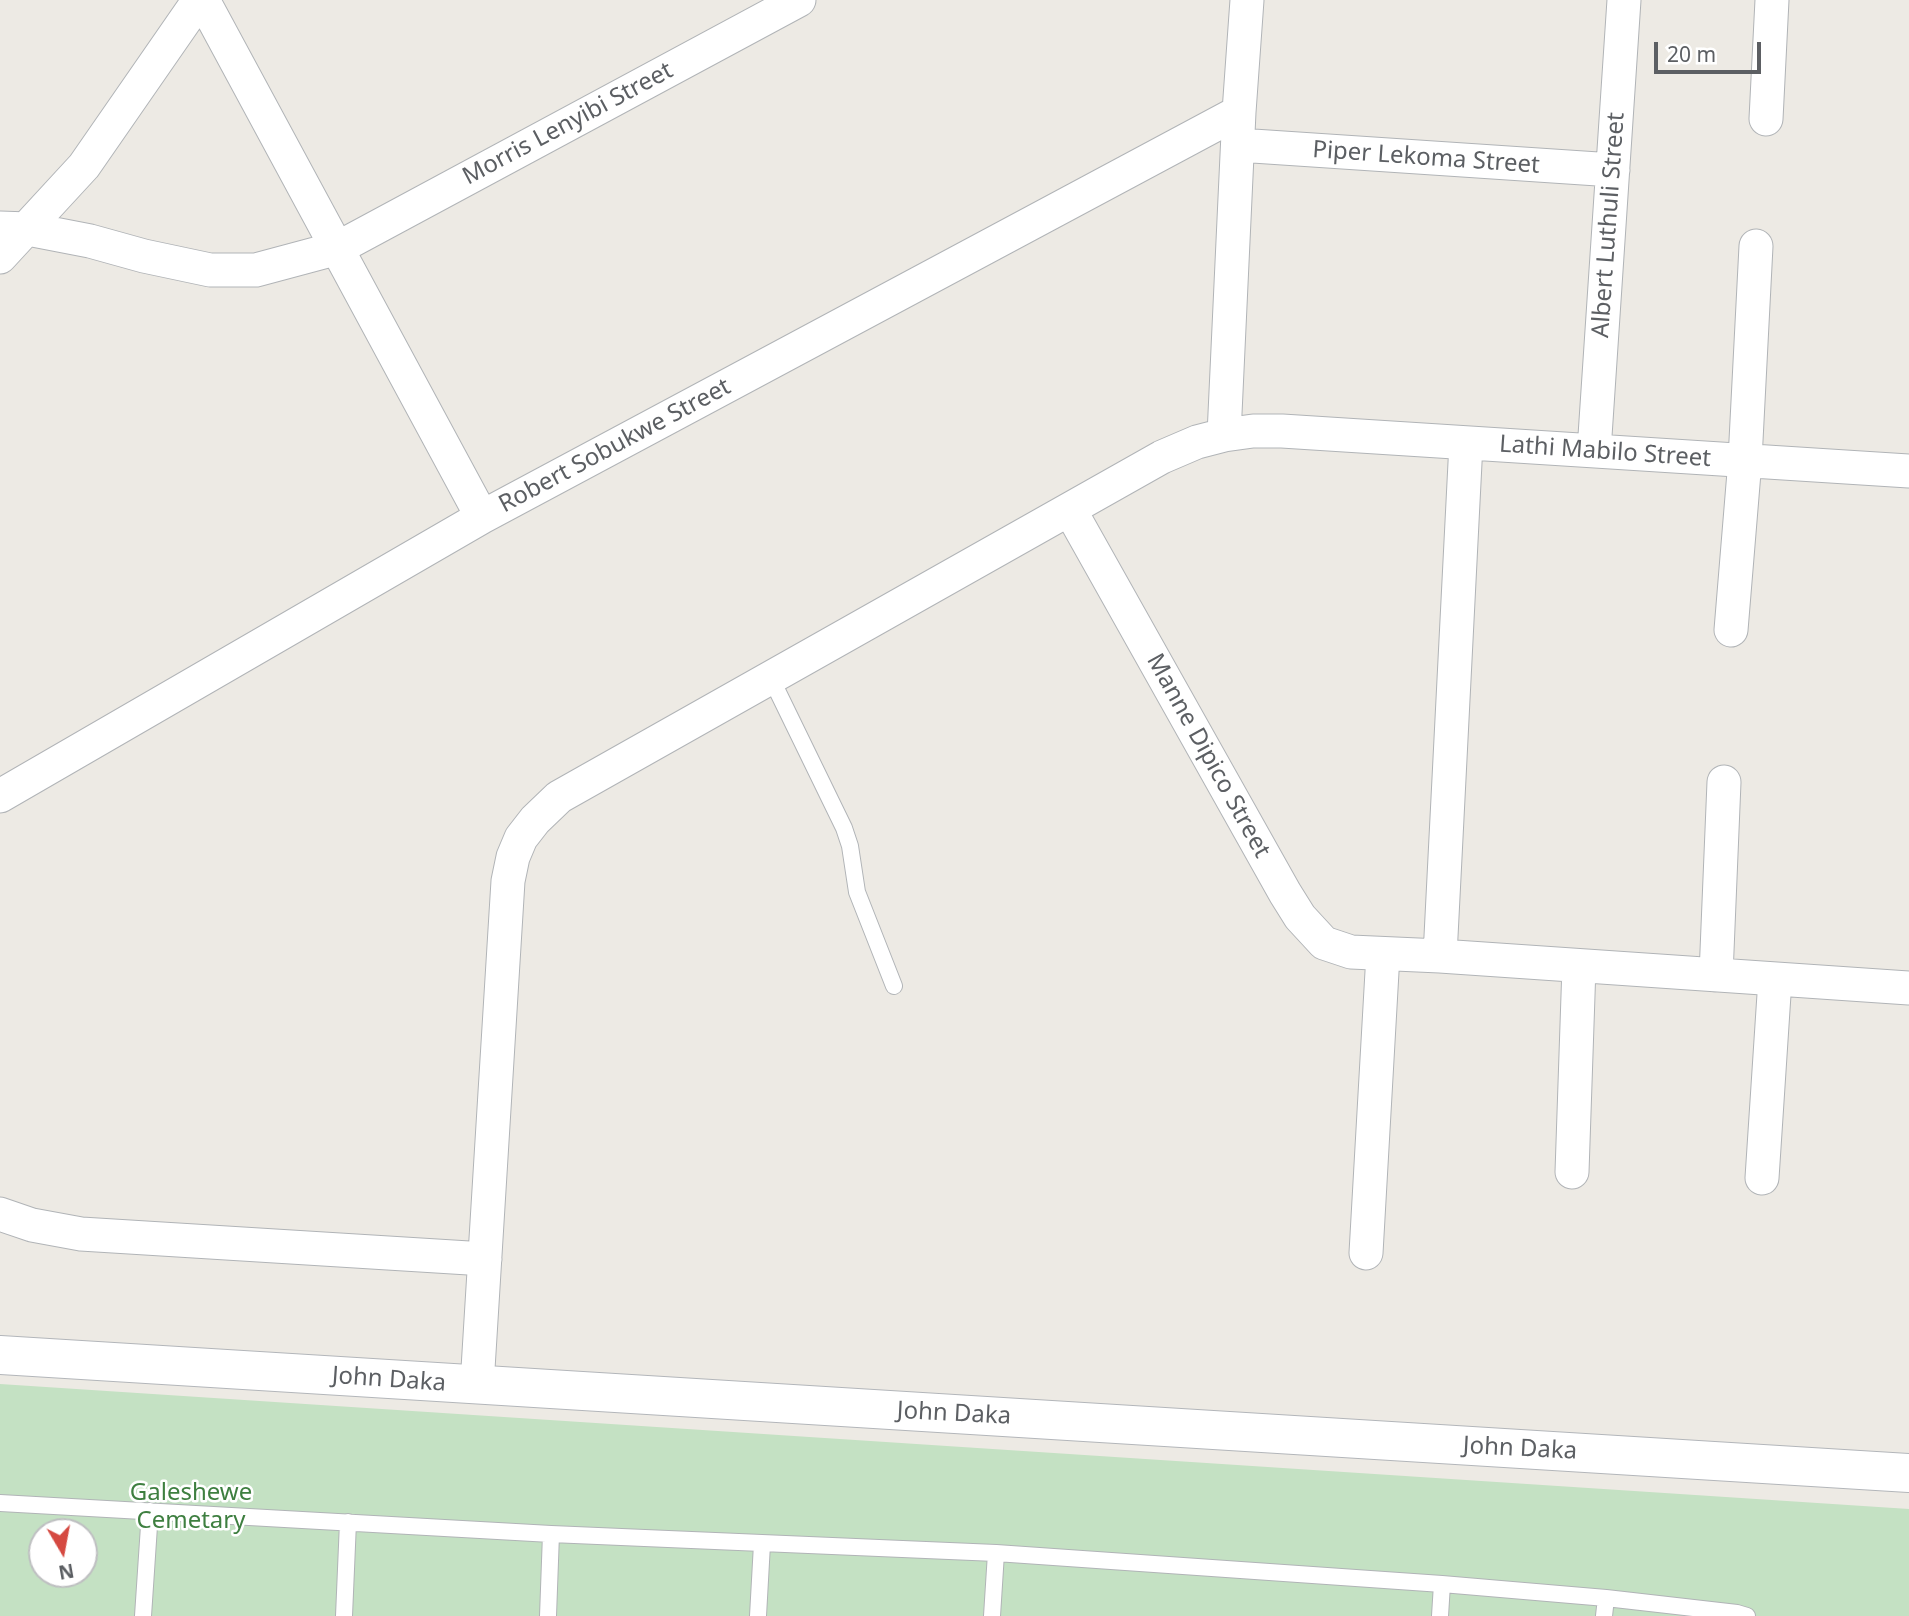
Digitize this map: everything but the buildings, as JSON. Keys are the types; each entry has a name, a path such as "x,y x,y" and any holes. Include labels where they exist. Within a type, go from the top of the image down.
{"street":[{"path":"0,257 14,229 84,166 201,0 482,517"},
{"name":"Morris Lenyibi Street","path":"14,229 90,241 210,270 256,270 338,248 799,0"},
{"path":"1224,435 1247,0"},
{"name":"Albert Luthuli Street","path":"1594,450 1624,0"},
{"path":"1766,119 1772,0"},
{"name":"Piper Lekoma Street","path":"1239,129 1613,170"},
{"name":"Robert Sobukwe Street","path":"0,796 482,517 1239,129"},
{"name":"Lathi Mabilo Street","path":"1731,630 1745,460 1756,246"},
{"name":"Lathi Mabilo Street","path":"477,1385 508,881 513,857 521,838 559,797 1162,457 1197,442 1224,435 1282,431 1909,471"},
{"name":"Lathi Mabilo Street","path":"1440,956 1466,443"},
{"name":"Manne Dipico Street","path":"1069,510 1285,893 1300,917 1324,943 1350,952 1909,988"},
{"path":"1716,975 1724,782"},
{"path":"1366,1253 1383,954"},
{"path":"1572,1172 1579,966"},
{"path":"1762,1178 1774,979"},
{"path":"0,1214 32,1225 81,1234 485,1259"},
{"name":"John Daka","path":"0,1355 1909,1473"}],"lane":[{"path":"771,678 844,828 850,846 857,892 894,986"},
{"path":"0,1503 551,1534 996,1553 1442,1584 1606,1598 1748,1616"},
{"path":"143,1616 150,1511"},
{"path":"344,1616 348,1522"},
{"path":"548,1616 551,1534"},
{"path":"758,1616 762,1544"},
{"path":"992,1616 996,1553"},
{"path":"1440,1616 1442,1584"},
{"path":"1604,1616 1606,1598"}],"green space":[{"name":"Galeshewe Cemetary","path":"0,1384 1909,1509 1909,1616 0,1616"}]}
